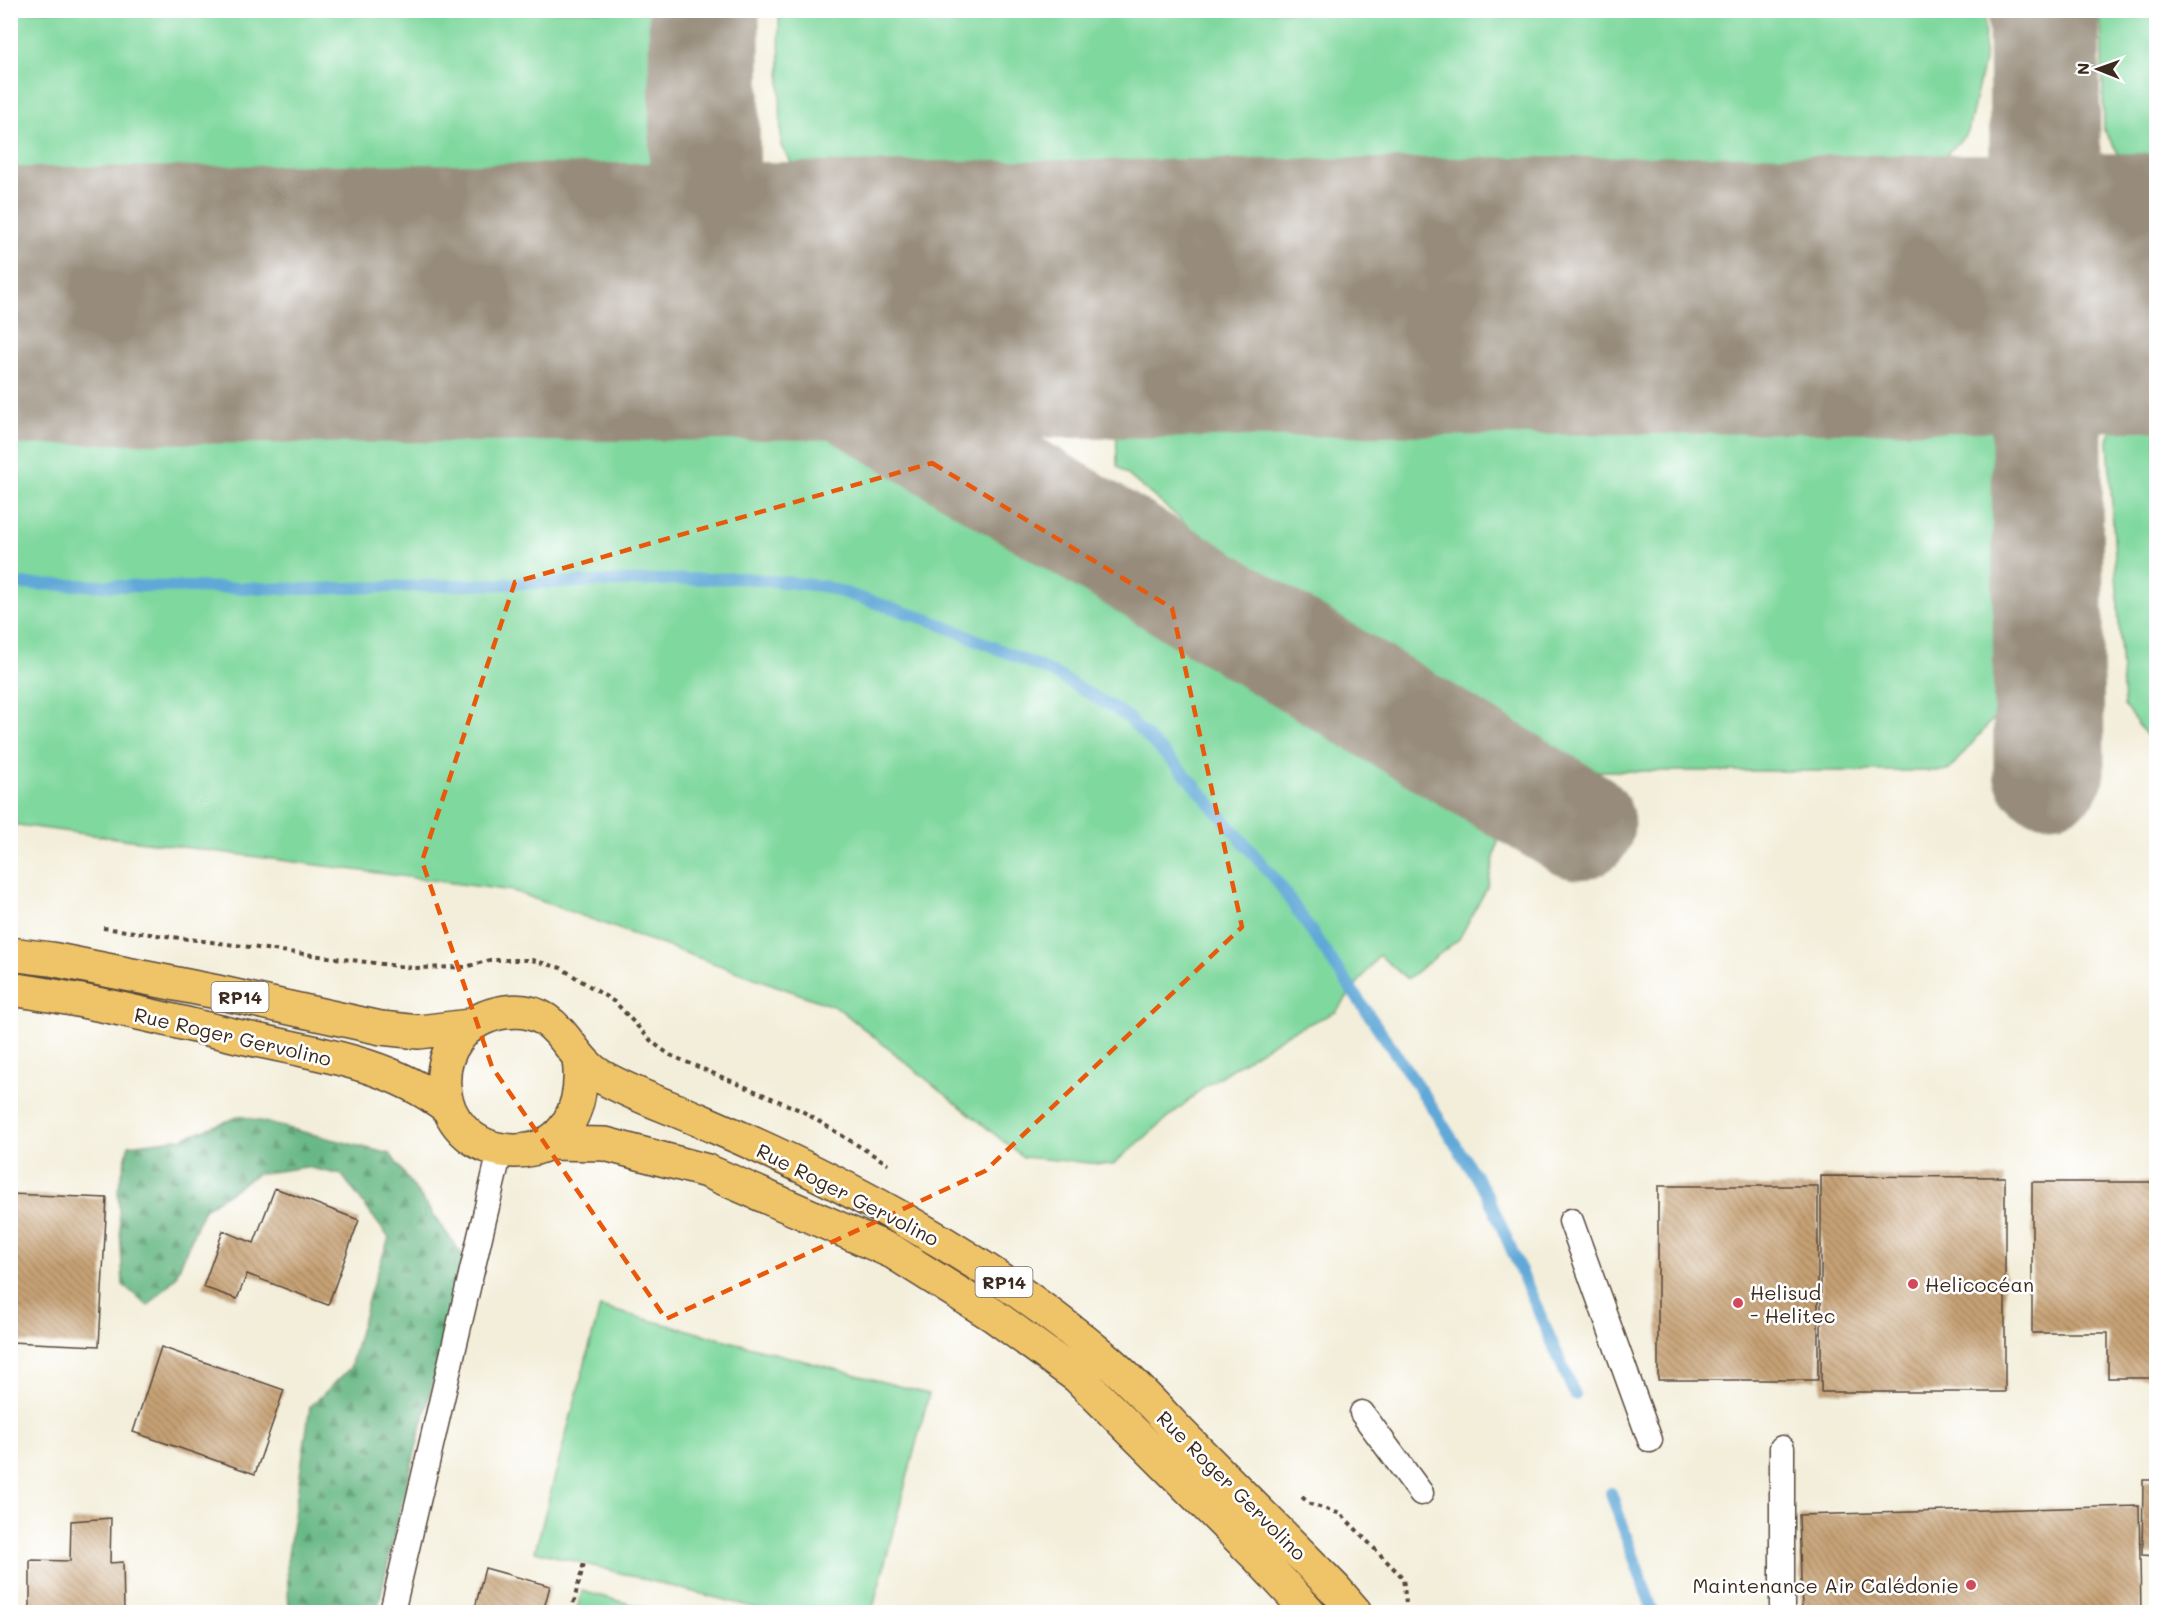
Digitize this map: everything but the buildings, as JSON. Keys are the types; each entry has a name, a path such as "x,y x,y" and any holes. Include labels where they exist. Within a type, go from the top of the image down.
{"main road":[{"name":"Rue Roger Gervolino","path":"10,954 51,959 381,1028 419,1032 469,1026"},
{"name":"Rue Roger Gervolino","path":"10,989 193,1026 374,1068 424,1090 447,1107"},
{"path":"510,1011 532,1014 552,1024 568,1039 579,1059 582,1083 578,1106 566,1127 547,1143 525,1151 500,1151 478,1143 459,1127 447,1107 442,1085 445,1063 454,1042 469,1026 489,1015 510,1011"},
{"name":"Rue Roger Gervolino","path":"579,1059 600,1076 727,1132 911,1222 1015,1289 1108,1360 1335,1589 1355,1612"},
{"name":"Rue Roger Gervolino","path":"547,1143 605,1144 707,1171 893,1252 993,1315 1078,1377 1258,1557 1309,1612"}],"lane":[{"path":"392,1612 500,1151"},
{"path":"1571,1221 1650,1440"},
{"path":"1362,1413 1421,1493"},
{"path":"1782,1448 1782,1612"}],"path":[{"path":"571,1612 584,1563"}],"highlighted area":[{"path":"932,463 1172,608 1242,927 985,1171 666,1319 492,1067 422,861 515,582"}],"green space":[{"path":"10,11 676,11 676,130 650,177 605,206 11,210"},
{"path":"779,11 1985,11 1984,61 1968,132 1934,168 1876,193 878,202 799,175 781,146"},
{"path":"2101,11 2156,11 2156,187 2125,164 2104,130"},
{"path":"2152,378 2156,378 2156,748 2124,706 2108,440 2123,397"},
{"path":"1951,380 1993,431 1996,716 1948,771 1587,771 1492,728 1191,528 1117,466 1116,400 1152,384"},
{"path":"822,409 953,476 1366,753 1450,803 1499,836 1488,886 1459,939 1407,979 1379,955 1336,1012 1290,1032 1208,1084 1112,1165 1023,1157 838,1008 513,891 11,824 11,410"},
{"path":"240,1116 390,1154 465,1259 397,1522 377,1612 289,1612 287,1562 310,1407 350,1368 370,1293 389,1238 342,1175 306,1167 257,1174 204,1209 175,1278 148,1306 123,1285 118,1190 129,1145 183,1138"},
{"path":"600,1307 929,1394 872,1612 771,1612 535,1551"},
{"path":"582,1591 660,1612 576,1612"}],"waterway":[{"path":"10,584 304,589 742,578 823,586 932,621 1052,672 1124,714 1186,775 1279,884 1426,1098 1488,1196 1575,1395"},
{"path":"1611,1493 1653,1612"}],"taxiway":[{"path":"704,10 705,301 1579,824"},
{"path":"2044,10 2049,770"}],"runway":[{"path":"10,306 2156,292"}],"place":[{"name":"Helicocéan","path":"1913,1284"},
{"name":"Helisud - Helitec","path":"1738,1303"},
{"name":"Maintenance Air Calédonie","path":"1971,1585"}]}
